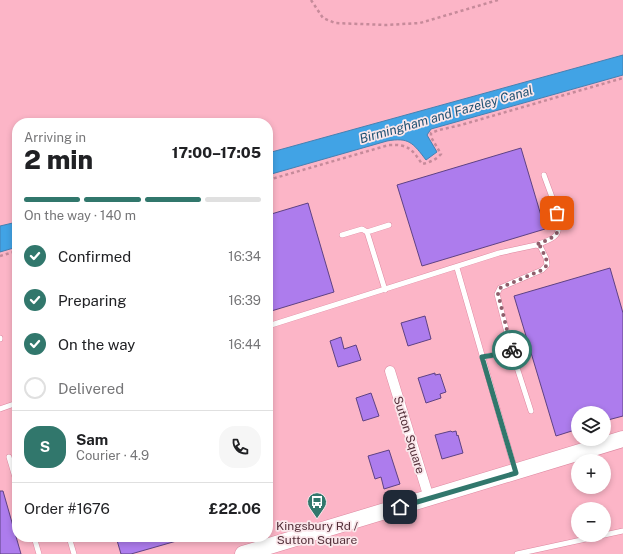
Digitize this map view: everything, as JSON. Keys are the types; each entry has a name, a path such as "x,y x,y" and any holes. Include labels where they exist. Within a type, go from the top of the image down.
{"main road":[{"path":"243,554 623,440"}],"street":[{"name":"Sutton Square","path":"390,372 429,498"}],"lane":[{"path":"273,324 499,254 536,245 553,238 558,234 560,228 557,213 544,176"},
{"path":"342,235 362,230 367,232 389,225"},
{"path":"367,232 385,290"},
{"path":"531,412 512,352 498,294 500,288 542,270 547,265 546,258 540,246 536,245"},
{"path":"457,268 516,473"},
{"path":"482,357 512,352"},
{"path":"0,409 12,405"},
{"path":"9,458 12,468"},
{"path":"517,554 541,551 623,532"},
{"path":"36,542 40,554"},
{"path":"70,542 74,554"}],"path":[{"path":"311,0 323,18 336,23 386,25 420,23 498,0"},
{"path":"273,179 389,145 398,144 406,146 414,152 422,164 426,163 441,154 431,137 431,133 623,78"},
{"path":"0,256 12,252"}],"water":[{"name":"Birmingham and Fazeley Canal","path":"623,55 623,75 431,129 427,135 437,152 426,160 414,145 406,141 394,140 273,174 273,152"},
{"path":"12,223 12,248 0,252 0,226"}],"building":[{"path":"521,148 545,229 422,266 397,185"},
{"path":"308,203 334,292 273,310 273,214"},
{"path":"610,268 623,313 623,416 611,419 611,406 571,406 571,431 556,436 514,296"},
{"path":"425,316 431,339 408,346 401,323"},
{"path":"341,337 344,349 356,345 361,360 338,367 330,341"},
{"path":"435,373 435,375 440,374 446,392 440,394 441,398 426,403 418,378"},
{"path":"371,393 379,416 363,421 356,398"},
{"path":"456,431 463,453 442,459 435,435"},
{"path":"389,450 400,484 384,489 381,477 375,479 368,456"},
{"path":"0,491 3,491 12,522 12,542 18,542 21,554 0,554"},
{"path":"117,542 173,542 131,554 121,554"}],"way so far":[{"path":"512,350 498,294 500,288 542,270 547,265 546,258 540,246 536,245 553,238 558,234 560,228 557,213"}],"place":[{"name":"Kingsbury Rd / Sutton Square","path":"317,519"}],"route":[{"path":"400,507 516,473 482,357 512,352 512,350"}]}
